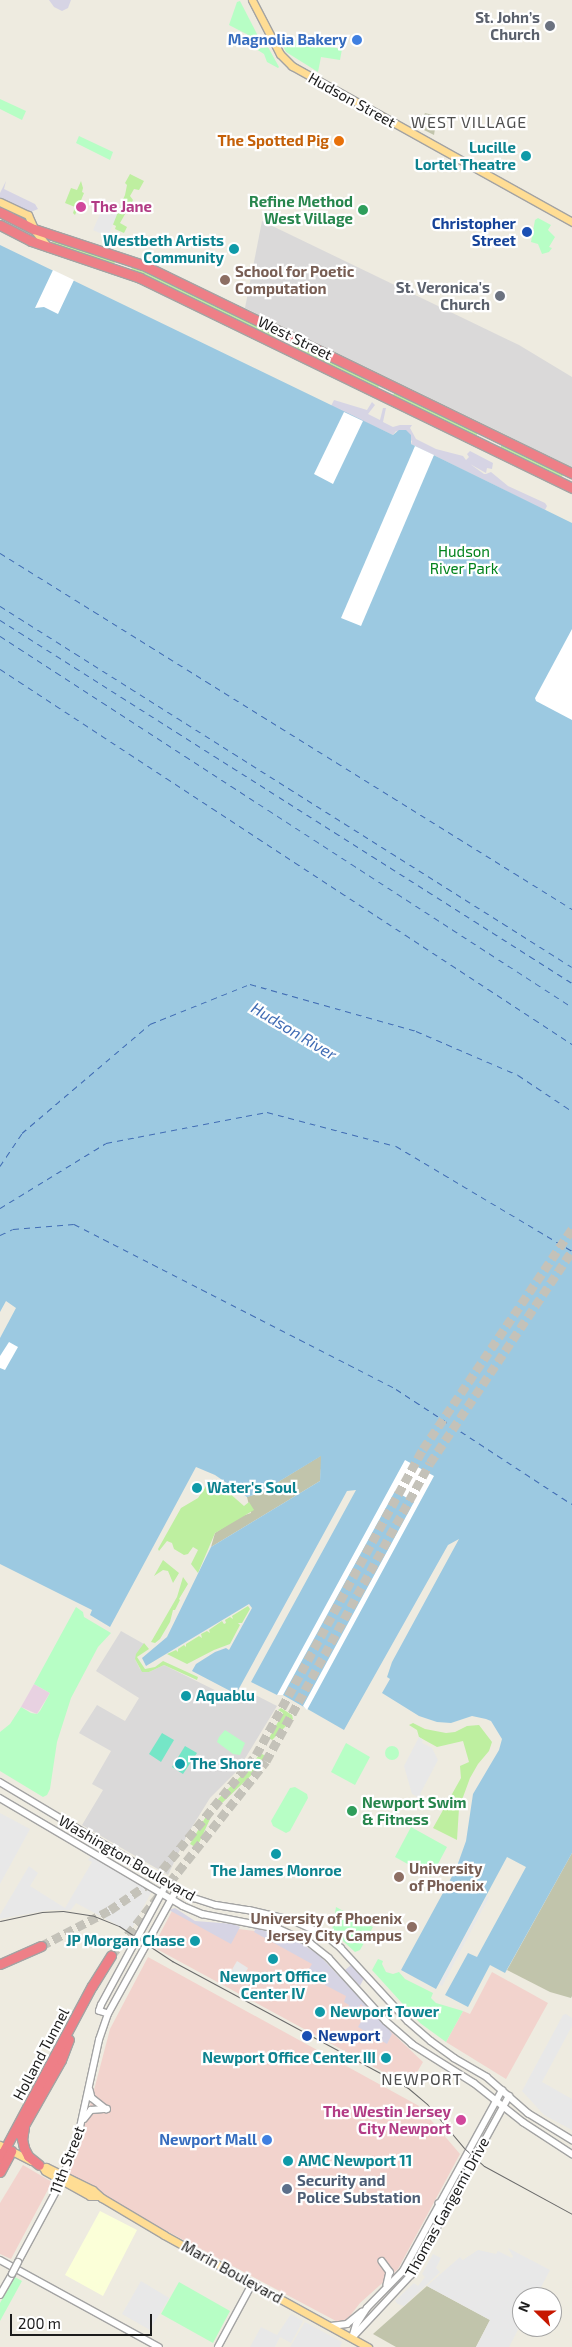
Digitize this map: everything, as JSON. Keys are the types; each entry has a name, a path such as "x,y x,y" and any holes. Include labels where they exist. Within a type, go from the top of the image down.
{"highway":[{"name":"West Street","path":"0,212 34,230 106,252 143,266 572,473"},
{"name":"West Street","path":"0,225 25,239 140,278 572,488"},
{"path":"0,1964 42,1946"},
{"name":"Holland Tunnel","path":"4,2147 111,1956"},
{"name":"Holland Tunnel","path":"4,2147 24,2127 61,2060 83,2004"},
{"path":"24,2127 22,2139 24,2148 41,2166"},
{"path":"0,2158 4,2147"},
{"path":"0,2172 4,2147"}],"main road":[{"name":"Hudson Street","path":"252,0 283,58 304,73 572,222"},
{"path":"0,202 28,215 34,230 48,247"},
{"name":"Marin Boulevard","path":"4,2147 41,2166 44,2171 90,2196 98,2196 252,2284 368,2347"}],"street":[{"name":"Washington Boulevard","path":"0,1782 167,1883 209,1904 292,1920 324,1934 341,1948 408,2020 431,2041 502,2090 528,2112 572,2140"},
{"name":"Washington Boulevard","path":"0,1798 170,1899 198,1912 279,1929 306,1941 329,1958 379,2014 412,2044 474,2083 538,2133 572,2154"},
{"path":"108,2014 99,2011 167,1883"},
{"name":"11th Street","path":"0,2295 59,2186 77,2141 99,2040 108,2014 177,1888"},
{"path":"81,2125 92,2110 107,2110 92,2098 90,2088"},
{"name":"Thomas Gangemi Drive","path":"352,2338 356,2325 367,2308 403,2271 502,2090"},
{"name":"Thomas Gangemi Drive","path":"352,2338 371,2315 407,2281 509,2096"},
{"path":"439,2203 441,2206 437,2219 440,2221"},
{"path":"0,2260 159,2347"},
{"path":"382,2260 390,2274 383,2291"},
{"path":"218,2347 252,2284"},
{"path":"330,2326 347,2324 367,2308"}],"shaded area":[{"path":"49,0 71,0 68,8 62,11 54,7"},
{"path":"425,113 437,116 434,135 418,127"},
{"path":"6,181 4,189 35,204 38,209 31,212 0,199 0,193"},
{"path":"106,200 120,207 108,237 93,230"},
{"path":"262,221 519,345 572,377 572,467 245,308"},
{"path":"334,400 367,410 372,402 375,405 368,414 380,420 383,408 386,408 383,422 393,427 412,425 410,428 416,439 436,449 463,456 466,460 469,457 467,454 470,451 493,463 492,469 487,468 486,473 470,464 484,474 491,472 508,486 545,503 547,506 545,510 411,444 412,441 396,431 393,435 331,406"},
{"path":"322,1455 320,1481 211,1547 215,1533 239,1517 251,1513 247,1497 260,1493"},
{"path":"121,1631 144,1644 135,1659 140,1669 149,1672 164,1665 239,1702 246,1690 277,1706 238,1770 210,1798 187,1835 168,1875 82,1825 103,1790 92,1784 111,1751 79,1733 97,1705 125,1721 139,1698 96,1671"},
{"path":"34,1684 50,1693 37,1714 21,1707"},
{"path":"419,1737 423,1740 422,1743 432,1748 438,1760 420,1794 422,1795 421,1799 412,1794 404,1766"},
{"path":"0,1813 30,1829 0,1884"},
{"path":"572,1853 571,1998 550,1992 507,1970"},
{"path":"92,1855 153,1889 130,1932 76,1903 71,1910 50,1910 0,1919 0,1915 29,1866 38,1873 30,1886 65,1908 92,1862 88,1860"},
{"path":"487,1896 489,1897 442,1986 439,1984"},
{"path":"175,1908 195,1921 234,1924 240,1927 231,1944 169,1910"},
{"path":"172,1911 196,1924 255,1931 326,1970 423,2062 409,2086 153,1947"},
{"path":"256,1928 299,1942 319,1955 389,2029 392,2034 387,2044 358,2027 367,2011 361,2004 356,2013 348,2008 349,2005 344,2002 346,1996 325,1985 324,1977 318,1976 315,1979 306,1974 312,1964 254,1932"},
{"path":"148,1957 419,2106 460,2154 398,2269 360,2303 346,2321 336,2321 67,2178 82,2136 110,2029"},
{"path":"237,1961 248,1968 239,1985 227,1978"},
{"path":"351,1965 364,1978 360,1986 345,1970"},
{"path":"492,1972 548,2003 506,2079 446,2042 463,2011 470,2014"},
{"path":"566,2014 572,2018 572,2026 542,2082 572,2099 572,2130 544,2115 522,2091 563,2015"},
{"path":"23,2165 52,2182 11,2259 0,2254 0,2203"},
{"path":"100,2211 137,2230 103,2296 65,2275"},
{"path":"508,2248 550,2270 541,2287 512,2287 512,2337 514,2337 509,2347 476,2347 490,2320 427,2286 460,2257 463,2260 478,2250 496,2254 498,2251 512,2258 513,2256"},
{"path":"433,2254 441,2258 436,2268 440,2272 404,2306 398,2304 395,2301 414,2283 418,2286 425,2277 422,2274"},
{"path":"141,2281 169,2298 150,2330 122,2314"},
{"path":"427,2286 490,2320 476,2347 396,2347 373,2334"},
{"path":"291,2314 303,2321 291,2343 280,2337 275,2347 250,2347 261,2327 277,2335"},
{"path":"305,2322 342,2342 340,2347 290,2347"}],"green space":[{"path":"240,1 258,36 256,39 229,25 237,2"},
{"path":"289,39 342,49 340,60 321,57 318,72 286,52 282,44"},
{"path":"268,47 278,68 267,62 264,54 256,49"},
{"path":"0,99 26,111 22,120 0,109"},
{"path":"79,136 113,152 110,160 76,143"},
{"path":"130,174 144,181 139,190 134,189 130,196 133,200 120,223 127,227 124,233 115,229 116,226 112,224 125,195 127,185 125,183"},
{"path":"81,181 82,192 84,193 75,215 73,213 75,207 65,203 71,188 77,190"},
{"path":"538,218 551,225 548,230 555,237 549,247 552,248 549,252 542,254 538,244 531,242 535,220"},
{"path":"53,241 115,260 115,262 114,264 52,244"},
{"path":"133,266 276,335 275,339 131,270"},
{"path":"294,343 379,385 378,389 292,347"},
{"path":"395,392 478,433 476,436 393,395"},
{"path":"502,444 563,475 561,479 500,448"},
{"path":"208,1480 228,1492 244,1506 249,1502 254,1510 215,1533 198,1573 191,1564 198,1550 193,1547 188,1554 184,1555 174,1549 172,1543 167,1541 159,1551 158,1549 181,1508 198,1498"},
{"path":"163,1560 179,1573 173,1583 168,1571 163,1570 154,1576"},
{"path":"183,1577 188,1584 175,1610 173,1610 170,1622 160,1639 155,1643 151,1642 177,1597"},
{"path":"248,1606 250,1609 242,1623 238,1623 240,1625 230,1644 187,1664 167,1654 176,1650 178,1652 178,1649 184,1645 186,1647 186,1644 199,1636 202,1638 201,1634 207,1631 210,1633 209,1630 222,1621 224,1624 226,1623 225,1620 230,1617 233,1619 232,1616"},
{"path":"76,1607 83,1612 84,1617 111,1633 98,1647 71,1698 57,1742 50,1789 47,1795 43,1797 0,1771 0,1732 10,1724 21,1707 31,1713 37,1714 40,1711 50,1693 34,1684"},
{"path":"144,1643 149,1649 137,1657 145,1669 155,1667 163,1661 198,1677 197,1680 164,1665 149,1672 142,1672 135,1659 136,1654"},
{"path":"281,1708 292,1715 293,1719 272,1740 269,1738 283,1713 278,1710"},
{"path":"413,1723 425,1729 446,1733 455,1732 467,1726 479,1725 492,1742 489,1751 478,1764 470,1778 459,1808 457,1840 433,1828 461,1778 460,1766 469,1762 463,1741 437,1747 419,1737 417,1730 409,1725"},
{"path":"225,1730 245,1743 240,1755 233,1754 217,1742"},
{"path":"162,1733 174,1740 161,1762 149,1754"},
{"path":"346,1743 370,1757 355,1785 331,1772"},
{"path":"185,1746 197,1753 183,1774 172,1767"},
{"path":"389,1746 395,1746 399,1753 395,1760 389,1760 385,1756 385,1750"},
{"path":"260,1753 266,1756 261,1766 221,1804 217,1800 252,1765"},
{"path":"295,1787 307,1794 308,1798 290,1831 286,1833 273,1826 271,1821 290,1788"},
{"path":"208,1813 211,1817 197,1847 195,1847 190,1844"},
{"path":"411,1827 447,1847 431,1877 395,1857"},
{"path":"336,1907 373,1927 360,1950 355,1952 332,1931"},
{"path":"378,1959 383,1961 382,1964 386,1972 393,1974 399,1972 405,1979 433,1993 431,1998 436,2003 463,2011 446,2042 420,2023 372,1970"},
{"path":"15,2277 22,2281 0,2321 0,2303"},
{"path":"179,2282 230,2311 213,2343 161,2314"}],"water":[{"name":"Hudson River","path":"0,245 393,435 399,430 406,430 411,435 411,444 572,523 572,1853 505,1973 490,1965 468,2007 445,1995 468,1953 477,1957 526,1867 507,1857 436,1989 401,1970 456,1869 466,1841 473,1794 499,1750 502,1739 491,1721 486,1719 472,1716 451,1723 437,1722 419,1716 382,1693 390,1679 387,1677 392,1662 459,1539 448,1545 344,1730 283,1695 277,1695 251,1682 356,1490 347,1491 236,1694 192,1671 196,1664 215,1652 226,1648 229,1650 252,1608 249,1604 146,1666 142,1658 167,1637 211,1547 320,1481 321,1456 260,1493 247,1497 215,1475 196,1467 110,1627 90,1615 92,1610 0,1564 0,1338 16,1308 6,1301 0,1312"}],"pier":[{"path":"53,270 74,280 58,314 44,307 35,308"},
{"path":"344,412 363,421 333,484 314,474"},
{"path":"415,446 434,455 361,626 341,618"},
{"path":"572,629 572,720 536,701 535,698"},
{"path":"9,1342 18,1347 5,1370 0,1368 0,1356"},
{"path":"405,1460 434,1476 307,1710 303,1706 414,1502 395,1491 283,1695 277,1695"}],"ferry route":[{"path":"0,553 572,909"},
{"path":"0,606 572,967"},
{"path":"0,620 572,983"},
{"path":"0,636 572,1007"},
{"path":"0,669 572,1044"},
{"path":"0,1166 22,1133 150,1024 250,984 416,1031 518,1075 572,1111"},
{"path":"0,1208 106,1143 267,1112 396,1146 572,1251"},
{"path":"0,1235 13,1229 74,1224 396,1389 572,1504"}],"tunnel":[{"path":"41,1946 110,1910 154,1880 256,1755 423,1449 572,1229"},
{"path":"111,1956 266,1761 430,1463 572,1251"}],"tram line":[{"path":"0,1921 42,1912 63,1911 94,1916 119,1926 172,1961 408,2088 427,2104 464,2148 484,2166 572,2214"}],"place":[{"name":"St. John’s Church","path":"550,26"},
{"name":"Magnolia Bakery","path":"357,40"},
{"name":"The Spotted Pig","path":"339,141"},
{"name":"Lucille Lortel Theatre","path":"526,156"},
{"name":"The Jane","path":"81,207"},
{"name":"Refine Method West Village","path":"363,210"},
{"name":"Christopher Street","path":"527,232"},
{"name":"Westbeth Artists Community","path":"234,249"},
{"name":"School for Poetic Computation","path":"225,280"},
{"name":"St. Veronica's Church","path":"500,296"},
{"name":"Water's Soul","path":"197,1488"},
{"name":"Aquablu","path":"186,1696"},
{"name":"The Shore","path":"180,1764"},
{"name":"Newport Swim & Fitness","path":"352,1811"},
{"name":"The James Monroe","path":"276,1854"},
{"name":"University of Phoenix","path":"399,1877"},
{"name":"University of Phoenix Jersey City Campus","path":"412,1927"},
{"name":"JP Morgan Chase","path":"195,1941"},
{"name":"Newport Office Center IV","path":"273,1959"},
{"name":"Newport Tower","path":"320,2012"},
{"name":"Newport","path":"307,2036"},
{"name":"Newport Office Center III","path":"386,2058"},
{"name":"The Westin Jersey City Newport","path":"461,2120"},
{"name":"Newport Mall","path":"267,2140"},
{"name":"AMC Newport 11","path":"288,2161"},
{"name":"Security and Police Substation","path":"287,2189"}],"district":[{"name":"WEST VILLAGE","path":"469,122"},
{"name":"NEWPORT","path":"422,2079"}],"park label":[{"name":"Hudson River Park","path":"464,560"}]}
